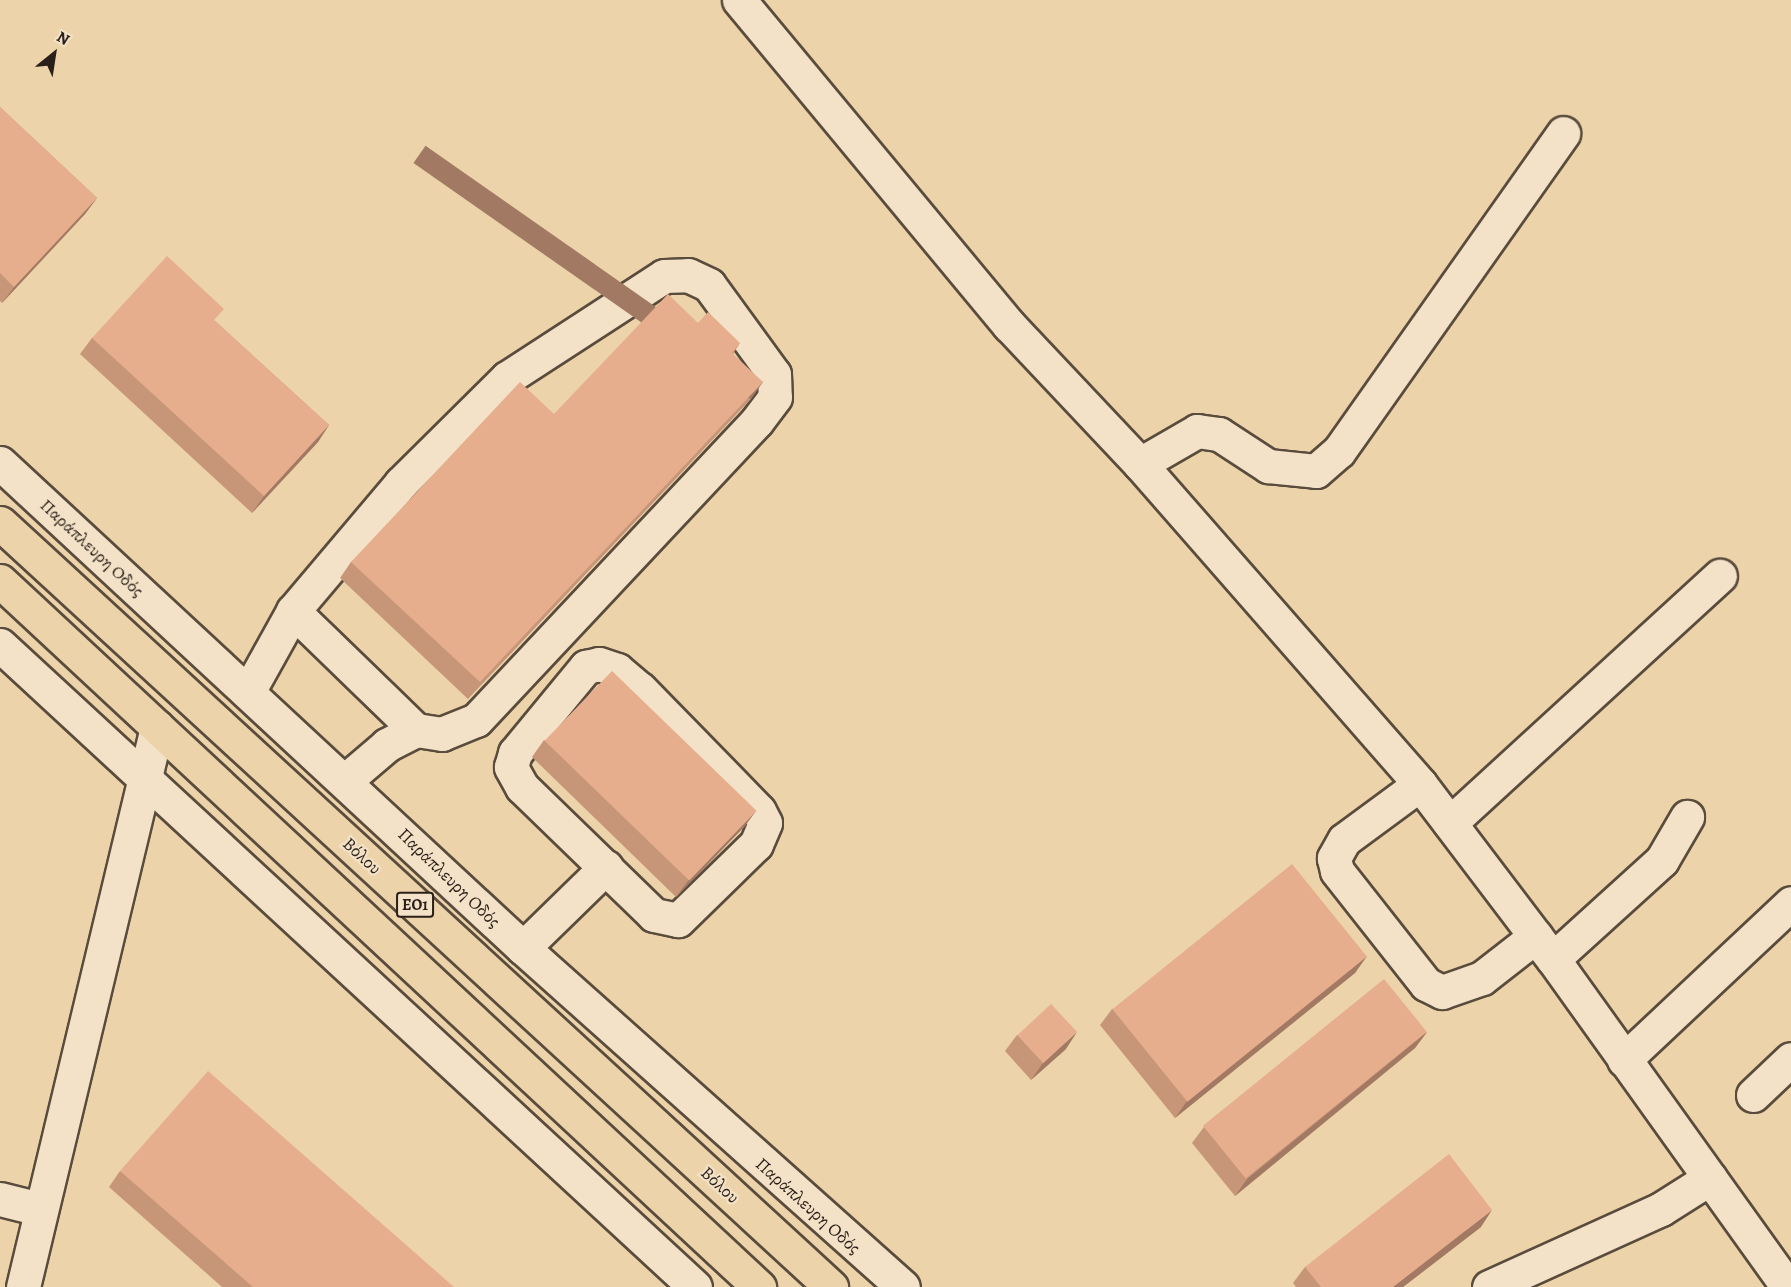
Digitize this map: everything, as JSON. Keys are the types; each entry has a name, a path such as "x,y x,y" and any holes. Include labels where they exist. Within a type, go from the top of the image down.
{"main road":[{"name":"Βόλου","path":"0,523 831,1287"},
{"name":"ΕΟ1","path":"0,581 759,1287"}],"street":[{"path":"739,0 1009,325 1140,464 1420,784 1545,947 1788,1287"},
{"path":"1140,464 1197,431 1219,434 1268,466 1316,471 1339,451 1563,133"},
{"path":"248,692 293,611 401,483 507,378 664,276 688,275 709,285 764,354 774,374 774,397 476,720 442,734 417,730 293,611"},
{"name":"Παράπλευρη Οδός","path":"0,463 346,780 523,948 856,1251 903,1287"},
{"path":"1450,823 1720,576"},
{"path":"0,645 142,772 460,1075 695,1287"},
{"path":"599,664 617,670 640,690 759,811 765,823 756,844 678,920 654,915 606,867 522,787 511,767 515,753 586,667 599,664"},
{"path":"23,1287 142,772 157,727"},
{"path":"346,780 387,745 417,730"},
{"path":"1420,784 1344,840 1334,858 1337,871 1426,984 1442,992 1482,978 1545,947 1662,860 1687,817"},
{"path":"523,948 606,867"},
{"path":"1624,1060 1791,903"},
{"path":"1752,1095 1791,1059"},
{"path":"1489,1287 1661,1209 1710,1178"},
{"path":"636,1233 664,1199"},
{"path":"0,1200 40,1209"}],"building":[{"path":"0,107 97,198 14,287 0,273"},
{"path":"167,256 224,309 214,320 329,425 264,496 92,338"},
{"path":"668,294 698,323 708,312 740,343 732,353 763,382 480,682 351,562 520,382 554,414"},
{"path":"612,671 757,811 689,880 545,741"},
{"path":"1292,864 1367,956 1187,1102 1112,1009"},
{"path":"1384,979 1427,1032 1246,1178 1203,1126"},
{"path":"1051,1004 1077,1032 1043,1063 1017,1035"},
{"path":"208,1071 454,1287 253,1287 120,1171"},
{"path":"1449,1154 1492,1210 1393,1287 1321,1287 1305,1267"}]}
